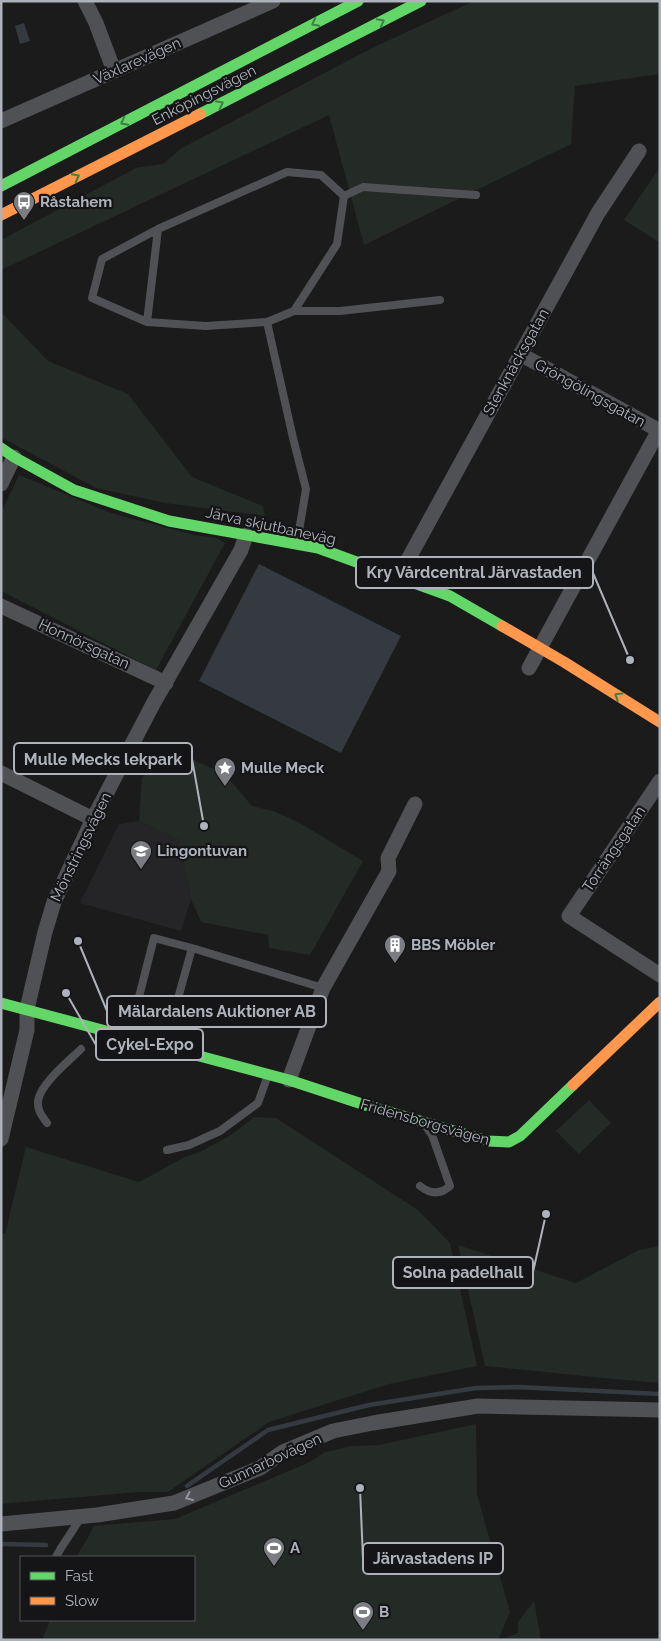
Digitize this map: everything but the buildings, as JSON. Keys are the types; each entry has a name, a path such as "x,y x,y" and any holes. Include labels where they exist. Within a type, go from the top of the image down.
{"street":[{"path":"85,1 96,23 114,71"},
{"name":"Enköpingsvägen","path":"1,186 358,1"},
{"name":"Enköpingsvägen","path":"1,215 421,1"},
{"name":"Växlarevägen","path":"1,121 266,3"},
{"name":"Stenknäcksgatan","path":"399,576 598,213 639,151"},
{"name":"Gröngölingsgatan","path":"520,354 659,431"},
{"path":"529,668 659,431"},
{"name":"Järva skjutbaneväg","path":"1,448 74,490 168,521 296,544 334,553 450,596 540,648 660,722"},
{"path":"1,484 14,457"},
{"name":"Mönstringsvägen","path":"27,1009 54,902 93,819 153,704 241,550 246,535"},
{"name":"Honnörsgatan","path":"1,606 166,683"},
{"path":"1,773 93,819"},
{"name":"Torrängsgatan","path":"660,781 569,916 660,975"},
{"path":"289,1080 323,988 389,871 388,858 415,804"},
{"name":"Fridensborgsvägen","path":"1,1003 268,1074 488,1141 509,1142 520,1136 660,1002"},
{"path":"1,1139 27,1030 27,1009"},
{"name":"Gunnarbovägen","path":"1,1524 89,1516 174,1503 266,1464 283,1452 333,1431 478,1406 660,1410"}],"lane":[{"path":"344,196 321,175 287,172 158,229 102,259 92,298 147,322 206,326 267,322 294,311 340,311 440,300"},
{"path":"344,196 363,187 476,195"},
{"path":"294,311 337,244 344,196"},
{"path":"147,322 158,229"},
{"path":"267,322 306,489 296,544"},
{"path":"129,1036 154,938 323,988"},
{"path":"165,1046 192,948"},
{"path":"47,1123 39,1112 38,1101 43,1089 81,1050"},
{"path":"167,1150 189,1145 220,1131 258,1103 268,1074"},
{"path":"420,1186 426,1190 438,1193 445,1191 450,1186 432,1135 422,1122"},
{"path":"57,1556 61,1548 89,1516"}],"shaded area":[{"path":"474,1 660,1 660,74 575,86 571,144 364,245 329,115 1,270 1,240 136,168 163,164 182,148 372,48"},
{"path":"24,23 30,41 20,44 15,26"},
{"path":"660,167 660,243 624,220"},
{"path":"1,312 48,361 128,394 192,477 263,506 265,516 165,503 96,488 4,439 1,436"},
{"path":"19,475 111,513 194,535 217,538 225,543 156,670 1,591 1,513"},
{"path":"259,564 401,636 341,753 199,681"},
{"path":"178,753 225,774 252,806 273,811 298,822 363,861 310,955 269,948 268,935 201,922 191,899 179,840 139,821 142,778 159,755"},
{"name":"Lingontuvan","path":"139,821 179,840 191,899 181,931 80,903 119,824"},
{"path":"589,1100 611,1123 579,1154 556,1131"},
{"path":"254,1117 276,1118 418,1210 450,1243 477,1366 389,1384 269,1422 168,1492 138,1492 1,1504 1,1233 5,1234 26,1147 139,1182 231,1135"},
{"path":"458,1245 576,1283 639,1250 660,1246 660,1383 485,1366"},
{"path":"476,1424 477,1494 510,1612 498,1640 42,1640 50,1621 195,1621 195,1556 78,1556 93,1526 175,1519 310,1462 325,1452 352,1446 379,1445"},
{"path":"534,1601 541,1640 499,1640 518,1633 518,1622"}],"waterway":[{"path":"187,1486 268,1430 369,1405 476,1388 518,1387 660,1394"},
{"path":"1,1544 46,1545"}],"traffic: fast":[{"path":"1,186 358,1"},
{"path":"200,114 421,1"},
{"path":"1,448 74,490 169,521 318,548 450,596 502,626"},
{"path":"1,1003 289,1080 365,1105 488,1141 509,1142 520,1136 573,1085"}],"traffic: slow":[{"path":"1,215 200,114"},
{"path":"502,626 660,722"},
{"path":"573,1085 660,1002"}],"place":[{"name":"Råstahem","path":"24,221"},
{"name":"Kry Vårdcentral Järvastaden","path":"630,660"},
{"name":"Mulle Meck","path":"225,787"},
{"name":"Mulle Mecks lekpark","path":"204,826"},
{"name":"Lingontuvan","path":"141,870"},
{"name":"Mälardalens Auktioner AB","path":"78,941"},
{"name":"BBS Möbler","path":"395,964"},
{"name":"Cykel-Expo","path":"66,993"},
{"name":"Solna padelhall","path":"546,1214"},
{"name":"Järvastadens IP","path":"360,1488"},
{"name":"A","path":"274,1567"},
{"name":"B","path":"363,1631"}]}
